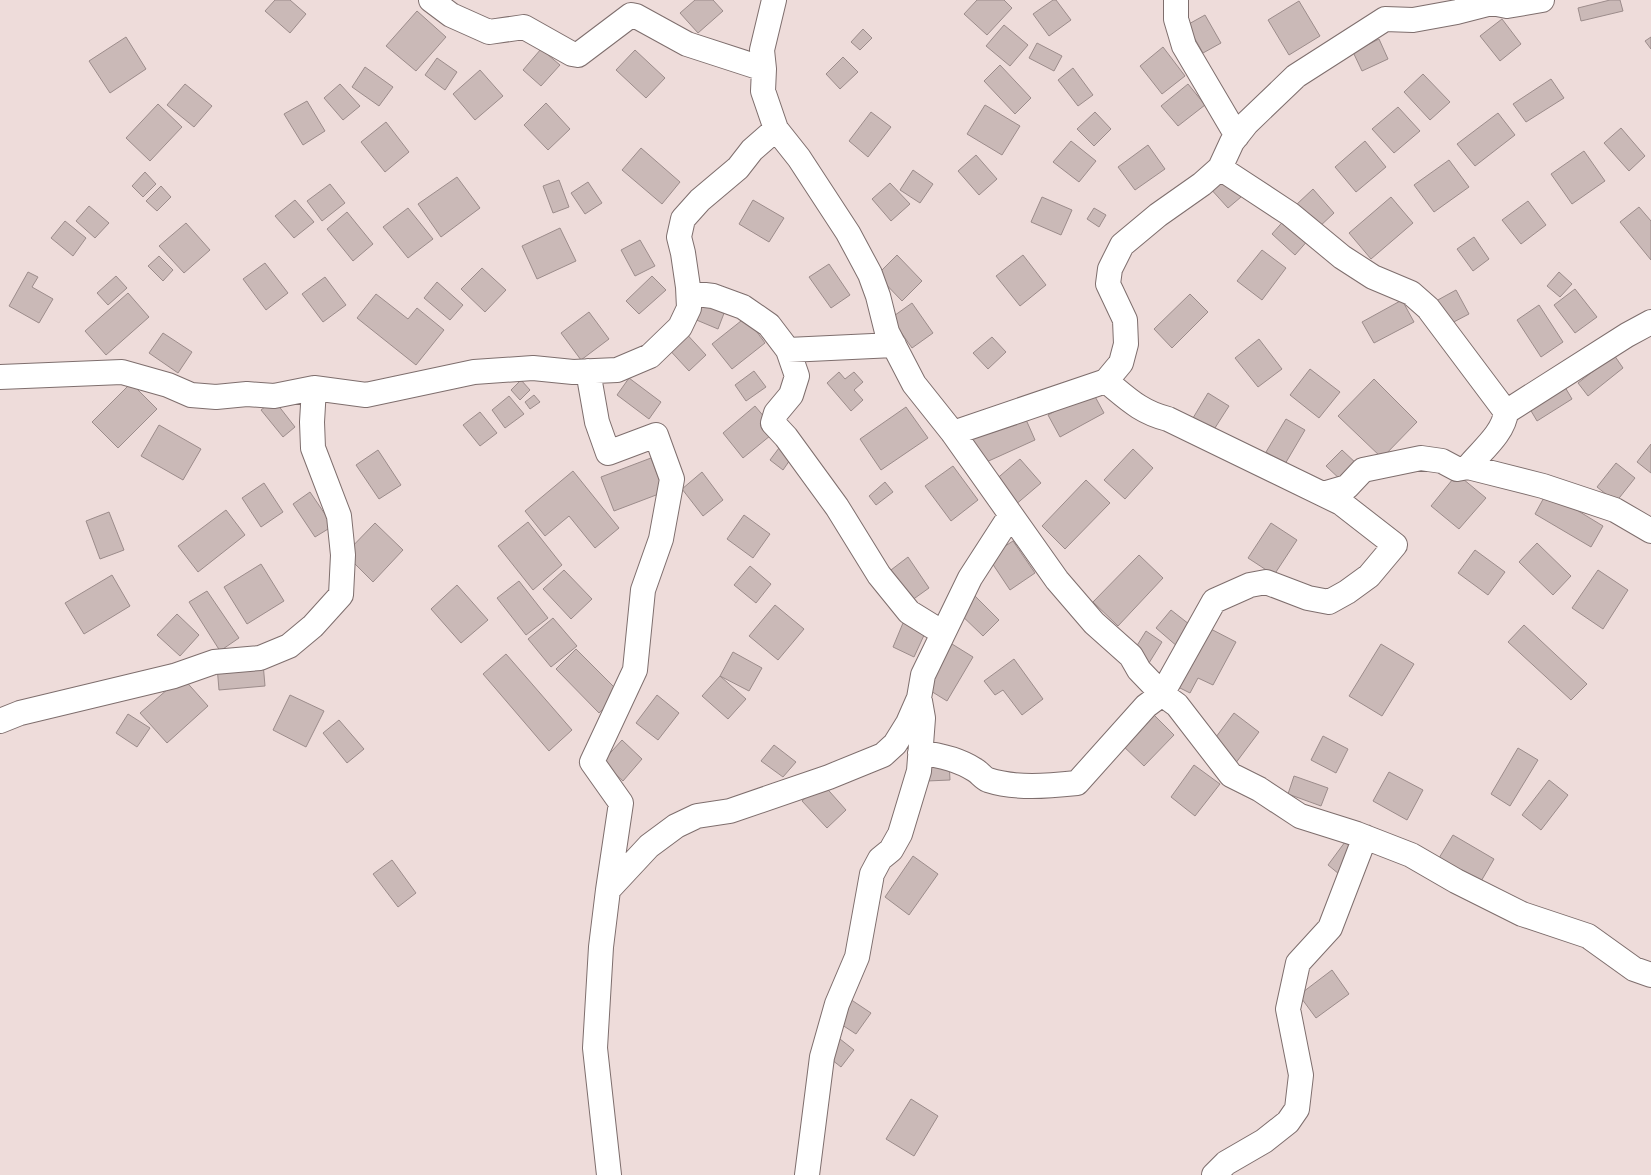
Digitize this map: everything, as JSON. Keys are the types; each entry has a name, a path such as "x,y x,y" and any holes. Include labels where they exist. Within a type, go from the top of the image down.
{"street":[{"path":"431,0 451,15 489,32 524,27 572,54 578,55 631,15 646,21 687,44 764,69"},
{"path":"774,0 762,50 764,69 763,91 776,130 799,158 848,233 870,274 887,332 914,384 953,433 1057,580 1094,623 1131,656 1139,670 1162,694 1177,705 1231,775 1259,789 1300,816 1411,855 1456,881 1522,914 1588,936 1634,969 1651,975"},
{"path":"1176,0 1176,19 1184,46 1237,136"},
{"path":"953,433 1106,380 1121,363 1126,344 1125,320 1108,284 1110,269 1122,245 1220,168 1237,136 1247,123 1296,76 1387,10 1413,20 1492,3 1507,6 1542,0"},
{"path":"0,377 122,372 168,385 191,395 216,397 247,394 274,396 314,388 366,395 474,372 533,368 573,372 617,370 650,356 680,327 689,308 689,294 679,237 683,219 700,200 738,168 752,150 776,130"},
{"path":"1220,168 1290,214 1342,257 1373,277 1411,293 1428,308 1506,412 1501,428 1468,467"},
{"path":"689,294 713,296 743,307 770,325 788,350 796,376 791,395 776,412 773,423 837,507 879,574 909,612 943,633"},
{"path":"1506,412 1619,340 1651,322"},
{"path":"788,350 894,345"},
{"path":"588,371 596,422 608,453 656,435 672,479 661,539 643,590 635,670 592,762 621,803 601,947 595,1048 609,1175"},
{"path":"920,753 939,754 958,760 986,779 1003,783 1039,787 1077,783 1146,706 1162,694 1214,601 1250,585 1266,582 1308,598 1328,602 1347,592 1369,576 1395,545 1341,502 1176,422 1152,415 1135,405 1106,380"},
{"path":"0,721 20,713 174,676 214,662 260,658 289,646 314,626 340,594 343,555 339,516 313,448 314,388"},
{"path":"1323,494 1347,487 1362,470 1421,458 1442,461 1457,469 1468,467 1543,486 1615,510 1651,530"},
{"path":"608,890 649,846 676,826 697,816 730,811 829,777 883,755 895,744 908,723 919,698 923,675 970,578 1010,516"},
{"path":"807,1175 822,1057 837,1004 858,957 872,874 880,858 891,850 900,834 919,771 923,718 919,698"},
{"path":"1214,1175 1226,1163 1264,1141 1288,1122 1297,1109 1301,1075 1288,1009 1298,963 1330,928 1364,837"}],"building":[{"path":"275,0 290,0 306,14 290,33 265,11"},
{"path":"695,0 713,0 723,11 698,33 680,13"},
{"path":"977,0 1004,0 1012,8 987,35 964,14"},
{"path":"1053,0 1056,0 1071,20 1049,36 1033,14"},
{"path":"1610,0 1620,0 1623,11 1581,21 1578,8"},
{"path":"1299,1 1320,36 1289,55 1268,20"},
{"path":"417,11 446,37 416,71 386,46"},
{"path":"1205,15 1221,43 1203,53 1187,25"},
{"path":"1502,19 1521,44 1500,61 1480,36"},
{"path":"1004,25 1028,45 1010,66 986,46"},
{"path":"863,29 872,38 860,50 851,42"},
{"path":"126,37 146,69 110,93 89,61"},
{"path":"1651,37 1651,49 1645,41"},
{"path":"1379,39 1388,59 1362,71 1353,52"},
{"path":"1037,43 1062,56 1054,71 1029,58"},
{"path":"1163,47 1185,76 1162,94 1140,66"},
{"path":"541,49 560,65 541,86 523,70"},
{"path":"635,50 665,78 646,98 616,70"},
{"path":"843,57 858,72 840,89 826,74"},
{"path":"437,58 457,72 445,90 425,75"},
{"path":"1000,65 1031,98 1015,114 984,81"},
{"path":"365,67 393,87 379,106 352,87"},
{"path":"1073,68 1093,95 1078,106 1058,80"},
{"path":"480,70 503,96 475,120 453,94"},
{"path":"1423,74 1450,102 1430,120 1404,92"},
{"path":"1551,79 1564,98 1526,122 1513,104"},
{"path":"185,84 212,106 194,127 167,105"},
{"path":"340,84 360,106 343,120 324,98"},
{"path":"1188,84 1205,105 1178,126 1161,106"},
{"path":"307,101 325,131 303,145 284,114"},
{"path":"546,103 570,129 548,150 524,125"},
{"path":"158,104 182,127 150,161 126,138"},
{"path":"985,105 1020,126 1002,155 967,134"},
{"path":"1398,107 1420,131 1394,153 1372,129"},
{"path":"871,112 891,127 868,157 849,141"},
{"path":"1095,112 1111,129 1094,146 1077,129"},
{"path":"1498,113 1515,135 1475,166 1457,144"},
{"path":"386,122 409,152 385,172 361,142"},
{"path":"1621,128 1645,156 1629,171 1604,143"},
{"path":"1071,141 1096,161 1079,182 1053,162"},
{"path":"1365,141 1386,167 1356,192 1335,167"},
{"path":"1148,145 1165,169 1135,190 1118,167"},
{"path":"641,148 680,182 662,204 622,170"},
{"path":"1584,151 1605,181 1572,204 1551,174"},
{"path":"976,155 997,179 979,195 958,171"},
{"path":"1449,160 1469,187 1434,212 1414,185"},
{"path":"913,170 933,184 920,203 900,190"},
{"path":"145,172 156,184 143,197 132,186"},
{"path":"1223,174 1241,197 1228,208 1209,187"},
{"path":"457,177 480,208 441,237 418,204"},
{"path":"559,180 569,207 553,213 543,186"},
{"path":"588,182 602,203 585,214 571,193"},
{"path":"890,183 910,204 891,221 872,199"},
{"path":"330,184 345,203 322,221 307,201"},
{"path":"161,186 171,197 157,211 146,201"},
{"path":"1313,189 1334,213 1318,228 1296,205"},
{"path":"1042,197 1072,210 1061,235 1031,222"},
{"path":"1391,197 1413,223 1371,259 1349,233"},
{"path":"295,200 314,222 294,238 275,216"},
{"path":"753,200 784,218 769,242 739,224"},
{"path":"1528,201 1546,225 1521,244 1502,220"},
{"path":"89,206 109,223 95,238 76,221"},
{"path":"1639,207 1651,221 1651,260 1620,222"},
{"path":"408,208 433,239 408,258 383,227"},
{"path":"1094,208 1106,215 1099,227 1087,219"},
{"path":"347,212 373,244 353,261 327,229"},
{"path":"1287,217 1310,238 1295,255 1272,234"},
{"path":"65,221 86,238 73,256 51,238"},
{"path":"186,223 210,250 184,273 159,246"},
{"path":"560,228 576,261 537,279 522,246"},
{"path":"1474,237 1489,259 1473,271 1457,249"},
{"path":"640,240 655,266 635,276 621,250"},
{"path":"1262,250 1286,268 1262,300 1237,281"},
{"path":"897,255 922,281 902,301 877,275"},
{"path":"1023,255 1046,285 1020,306 996,276"},
{"path":"159,256 173,270 163,281 148,266"},
{"path":"265,263 288,293 266,310 243,279"},
{"path":"829,264 850,295 831,308 809,277"},
{"path":"482,268 506,290 485,312 461,289"},
{"path":"28,272 38,277 32,287 53,299 39,323 9,306"},
{"path":"1559,272 1572,284 1560,297 1547,286"},
{"path":"116,276 127,288 108,305 97,293"},
{"path":"652,276 666,290 639,314 626,301"},
{"path":"325,277 346,305 323,322 302,294"},
{"path":"437,282 463,305 450,320 424,298"},
{"path":"1575,289 1597,317 1575,333 1554,305"},
{"path":"1456,290 1469,314 1448,325 1436,301"},
{"path":"128,293 149,317 106,355 85,331"},
{"path":"376,294 408,319 417,308 444,330 416,365 357,318"},
{"path":"1190,294 1208,312 1172,348 1154,329"},
{"path":"696,295 726,308 718,329 687,316"},
{"path":"1402,300 1414,322 1374,343 1362,322"},
{"path":"912,303 933,333 912,348 891,318"},
{"path":"1539,305 1563,342 1541,357 1517,320"},
{"path":"589,312 609,339 581,360 561,333"},
{"path":"746,317 765,343 732,369 712,344"},
{"path":"682,329 706,355 689,371 665,345"},
{"path":"163,333 192,352 178,373 149,353"},
{"path":"992,337 1006,352 988,369 973,353"},
{"path":"1259,339 1282,369 1258,387 1235,358"},
{"path":"1614,355 1623,368 1588,396 1578,383"},
{"path":"1310,369 1340,392 1319,418 1290,395"},
{"path":"754,371 766,387 746,401 735,385"},
{"path":"839,372 845,379 854,372 863,382 854,390 863,400 851,411 827,383"},
{"path":"629,378 661,402 649,419 617,395"},
{"path":"1374,379 1417,422 1382,458 1338,416"},
{"path":"521,380 530,390 520,400 511,390"},
{"path":"1562,382 1572,399 1537,421 1527,404"},
{"path":"131,383 157,409 118,448 92,422"},
{"path":"1092,391 1104,413 1060,437 1048,415"},
{"path":"1208,393 1229,406 1213,431 1193,418"},
{"path":"534,395 540,402 530,409 525,402"},
{"path":"509,396 524,414 505,428 492,410"},
{"path":"274,400 295,427 283,437 261,410"},
{"path":"755,406 776,431 743,458 723,433"},
{"path":"906,407 928,438 881,470 860,439"},
{"path":"480,412 497,433 480,446 463,425"},
{"path":"1024,415 1035,440 982,464 971,439"},
{"path":"1286,419 1305,430 1285,464 1266,452"},
{"path":"159,425 201,449 183,480 141,456"},
{"path":"1651,444 1651,473 1637,462"},
{"path":"779,448 792,457 783,470 770,460"},
{"path":"1133,449 1153,468 1125,499 1104,480"},
{"path":"378,450 401,485 379,499 356,465"},
{"path":"1342,450 1358,465 1343,482 1326,466"},
{"path":"651,458 664,492 614,511 601,477"},
{"path":"1020,459 1041,483 1014,506 994,481"},
{"path":"1616,463 1635,478 1616,502 1597,487"},
{"path":"953,466 978,500 951,521 925,486"},
{"path":"573,471 619,528 595,548 569,516 545,536 525,511"},
{"path":"702,472 723,500 703,516 682,489"},
{"path":"1457,474 1486,498 1459,529 1431,506"},
{"path":"1086,480 1110,503 1065,549 1042,526"},
{"path":"885,482 893,492 876,505 869,496"},
{"path":"264,483 283,512 261,527 242,498"},
{"path":"310,492 333,526 315,537 293,504"},
{"path":"1547,492 1603,526 1591,547 1535,514"},
{"path":"226,510 245,535 198,572 178,546"},
{"path":"109,512 124,550 100,559 86,521"},
{"path":"744,515 770,534 753,558 727,539"},
{"path":"528,522 562,565 533,590 498,546"},
{"path":"375,523 403,550 373,582 345,554"},
{"path":"1271,523 1297,540 1274,575 1248,558"},
{"path":"1013,541 1035,573 1010,590 988,557"},
{"path":"1537,543 1571,576 1553,595 1519,562"},
{"path":"1475,550 1505,572 1488,595 1458,573"},
{"path":"1139,555 1163,578 1118,626 1093,602"},
{"path":"908,557 929,588 908,603 887,573"},
{"path":"261,564 284,601 247,624 224,587"},
{"path":"750,566 771,584 756,603 734,585"},
{"path":"564,570 592,599 571,619 543,589"},
{"path":"1598,570 1628,590 1603,629 1572,608"},
{"path":"112,575 130,606 84,634 65,603"},
{"path":"519,581 548,618 526,635 497,598"},
{"path":"457,585 488,620 461,643 431,609"},
{"path":"207,591 239,638 220,651 189,602"},
{"path":"973,594 999,620 983,636 956,610"},
{"path":"775,605 804,629 778,660 749,636"},
{"path":"1171,610 1194,628 1178,647 1156,628"},
{"path":"177,614 199,635 180,656 157,635"},
{"path":"553,618 577,646 551,667 528,639"},
{"path":"903,623 925,633 914,657 893,647"},
{"path":"1524,625 1587,684 1571,700 1508,642"},
{"path":"1205,626 1236,642 1213,685 1198,678 1190,693 1174,685"},
{"path":"1146,631 1162,642 1149,663 1133,652"},
{"path":"952,644 973,657 947,701 926,688"},
{"path":"1381,644 1414,664 1382,716 1349,696"},
{"path":"576,649 620,693 599,713 556,669"},
{"path":"733,652 762,668 749,691 720,676"},
{"path":"506,654 572,730 549,751 483,674"},
{"path":"1014,659 1043,699 1022,715 1003,690 995,695 984,681"},
{"path":"263,663 265,686 219,690 217,666"},
{"path":"720,676 746,699 728,719 702,696"},
{"path":"182,677 208,706 167,743 140,713"},
{"path":"290,695 324,711 306,747 273,730"},
{"path":"657,695 679,713 658,740 636,723"},
{"path":"1151,712 1174,735 1144,766 1120,743"},
{"path":"1234,713 1259,732 1235,764 1210,745"},
{"path":"128,714 150,728 137,747 116,733"},
{"path":"339,720 364,749 347,763 323,733"},
{"path":"1323,736 1348,749 1336,773 1311,760"},
{"path":"622,740 642,759 623,781 602,762"},
{"path":"774,745 796,762 783,777 761,761"},
{"path":"1518,748 1538,760 1510,806 1491,794"},
{"path":"949,761 950,780 927,781 926,762"},
{"path":"1194,765 1220,784 1195,816 1171,797"},
{"path":"1389,772 1423,790 1407,820 1373,801"},
{"path":"1294,776 1328,788 1321,806 1288,794"},
{"path":"1549,780 1568,795 1541,830 1522,815"},
{"path":"822,783 846,810 827,828 802,801"},
{"path":"1453,835 1494,859 1480,883 1439,858"},
{"path":"1345,842 1357,851 1339,874 1328,865"},
{"path":"913,856 938,874 909,915 885,897"},
{"path":"392,860 416,893 398,907 373,874"},
{"path":"1332,970 1349,994 1316,1018 1299,995"},
{"path":"850,999 871,1013 856,1034 836,1021"},
{"path":"840,1039 854,1050 841,1067 827,1056"},
{"path":"911,1099 938,1116 914,1156 886,1139"}]}
